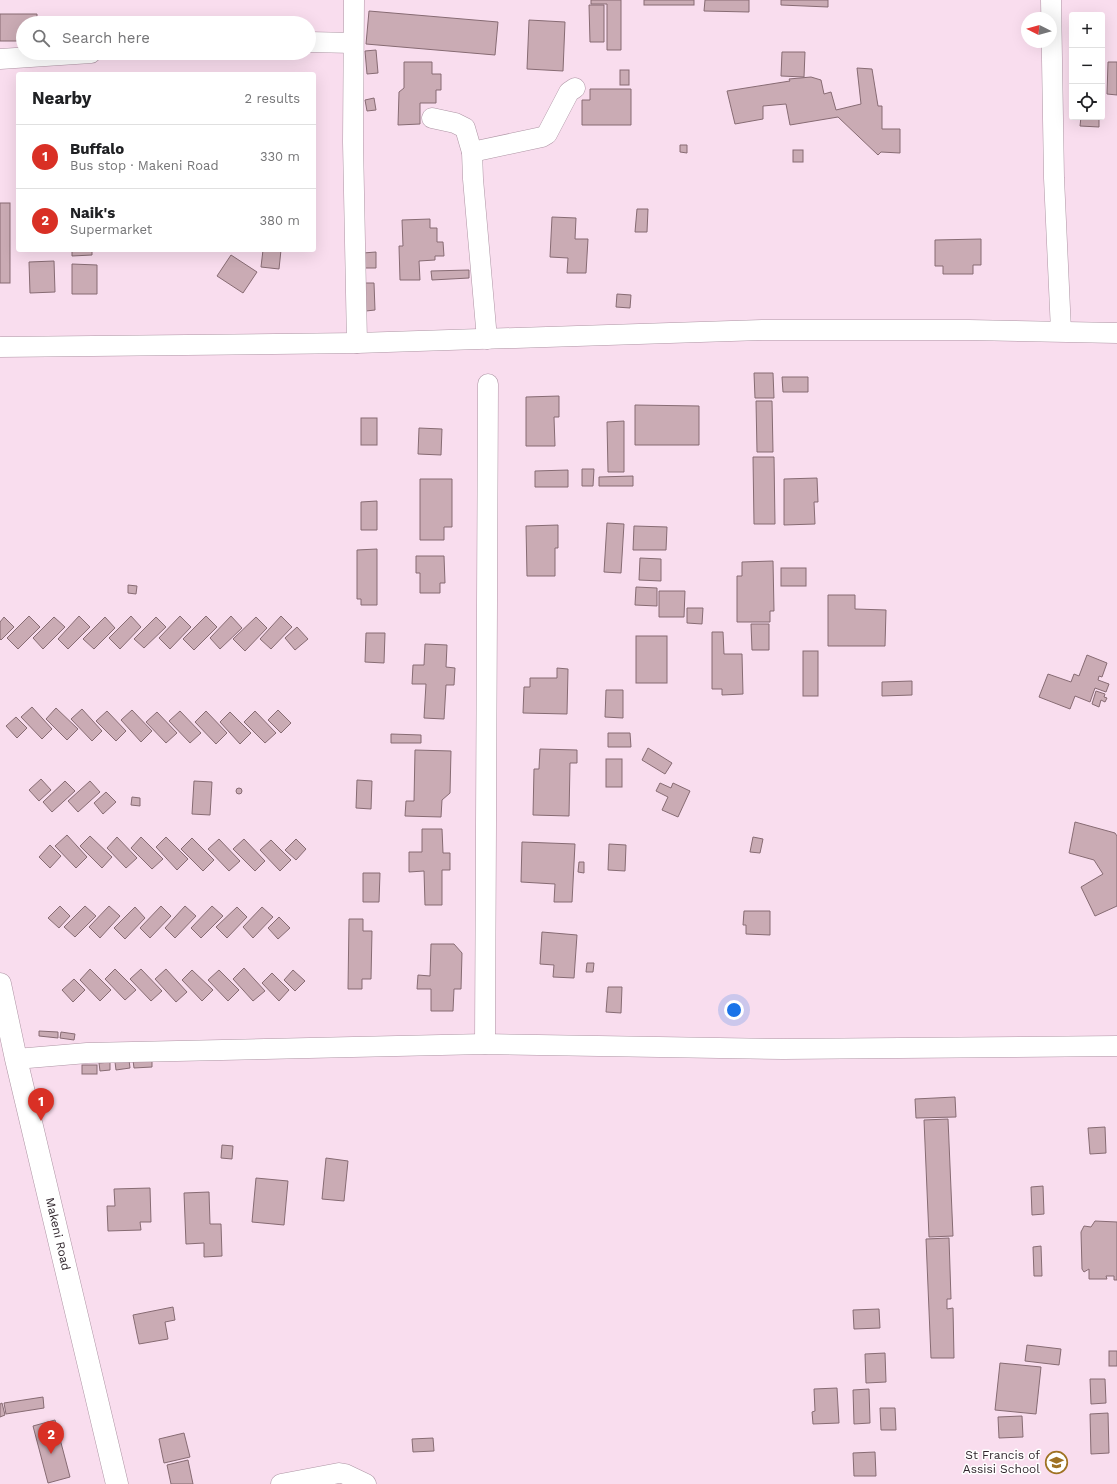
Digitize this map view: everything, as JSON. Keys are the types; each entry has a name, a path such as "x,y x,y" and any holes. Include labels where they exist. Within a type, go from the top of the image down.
{"main road":[{"name":"Makeni Road","path":"0,984 16,1059 117,1484"}],"street":[{"path":"354,0 353,142 357,343"},
{"path":"1051,0 1054,178 1061,331"},
{"path":"316,42 353,43"},
{"path":"0,59 16,58"},
{"path":"472,152 542,137 547,134 569,92 575,88"},
{"path":"432,118 455,123 465,128 472,152 487,339"},
{"path":"0,347 357,343 762,330 1117,332"},
{"path":"485,1044 488,384"},
{"path":"16,1059 87,1053 485,1044 783,1048 1117,1046"},
{"path":"281,1484 339,1473 345,1474 366,1484"}],"building":[{"path":"591,0 621,0 621,50 607,50 607,4 591,4"},
{"path":"644,0 694,0 694,5 644,5"},
{"path":"705,0 749,0 749,12 704,11"},
{"path":"781,0 828,0 828,7 781,5"},
{"path":"589,5 604,5 604,42 590,42"},
{"path":"369,11 498,22 495,55 366,44"},
{"path":"0,14 37,14 37,16 16,16 16,41 0,41"},
{"path":"529,20 565,22 563,71 527,69"},
{"path":"376,50 378,73 367,74 365,51"},
{"path":"782,52 805,52 804,77 781,76"},
{"path":"404,62 432,62 432,74 441,74 441,90 436,90 436,103 420,103 420,124 398,125 399,92 404,88"},
{"path":"1108,62 1117,62 1117,95 1107,94"},
{"path":"857,68 872,69 878,106 882,106 882,129 900,129 900,153 881,152 878,155 838,117 790,125 786,104 763,106 763,119 735,124 727,91 790,81 789,79 811,77 821,80 824,94 831,92 836,110 861,104"},
{"path":"620,70 629,70 629,85 620,85"},
{"path":"590,89 631,89 631,125 582,125 582,100 590,100"},
{"path":"374,98 376,110 367,111 365,100"},
{"path":"1081,120 1099,120 1099,127 1080,126"},
{"path":"680,145 687,145 687,153 680,152"},
{"path":"793,150 803,150 803,162 793,162"},
{"path":"0,203 10,203 10,283 0,283"},
{"path":"637,209 648,209 647,232 635,232"},
{"path":"552,217 576,218 575,239 588,239 586,273 567,273 568,258 550,257"},
{"path":"430,219 430,228 437,228 437,242 443,242 444,256 435,256 435,260 419,261 420,280 400,280 399,246 403,246 402,220"},
{"path":"981,239 981,265 973,265 973,274 943,274 943,266 935,266 935,240"},
{"path":"72,252 92,252 92,255 72,256"},
{"path":"263,252 281,252 279,269 261,267"},
{"path":"376,252 376,268 364,268 363,253"},
{"path":"231,255 257,272 243,293 217,276"},
{"path":"54,261 55,292 30,293 29,262"},
{"path":"72,264 97,265 97,294 72,294"},
{"path":"469,270 469,278 432,280 431,271"},
{"path":"365,283 374,283 375,310 366,311"},
{"path":"617,294 631,295 630,308 616,307"},
{"path":"754,373 773,373 774,398 755,398"},
{"path":"782,377 808,377 808,392 783,392"},
{"path":"559,396 559,417 554,417 555,446 526,446 526,397"},
{"path":"756,401 772,401 773,452 757,452"},
{"path":"635,405 699,406 699,445 635,445"},
{"path":"361,418 377,418 377,445 361,445"},
{"path":"624,421 624,472 608,472 607,422"},
{"path":"419,428 442,429 441,455 418,454"},
{"path":"753,457 774,457 775,524 754,524"},
{"path":"582,469 594,469 593,486 582,486"},
{"path":"568,470 568,487 535,487 535,471"},
{"path":"633,476 633,486 599,486 599,477"},
{"path":"817,478 818,502 814,502 815,524 784,525 784,479"},
{"path":"420,479 452,479 452,527 444,527 444,540 420,540"},
{"path":"377,501 377,530 361,530 361,502"},
{"path":"607,523 624,524 621,573 604,572"},
{"path":"558,525 558,548 555,548 555,576 527,576 526,526"},
{"path":"634,526 667,527 666,550 633,550"},
{"path":"377,549 377,605 361,605 361,599 357,599 357,550"},
{"path":"416,556 444,556 445,583 440,583 440,593 420,593 420,573 416,573"},
{"path":"640,558 661,559 661,581 639,580"},
{"path":"773,561 774,611 770,611 770,622 737,622 737,576 742,576 742,562"},
{"path":"781,568 806,568 806,586 781,586"},
{"path":"128,585 137,586 136,594 128,593"},
{"path":"636,587 657,588 657,606 635,605"},
{"path":"659,591 685,591 684,617 659,617"},
{"path":"828,595 855,595 855,609 886,610 885,646 828,646"},
{"path":"687,608 703,608 702,624 687,623"},
{"path":"29,616 40,627 18,649 7,638"},
{"path":"79,616 90,627 68,649 58,639"},
{"path":"131,616 141,627 120,649 109,638"},
{"path":"180,616 191,627 170,649 159,638"},
{"path":"206,616 217,627 194,650 183,639"},
{"path":"231,616 242,628 220,649 210,638"},
{"path":"281,616 292,627 271,649 260,639"},
{"path":"4,617 14,627 1,640 0,622"},
{"path":"54,617 65,627 43,649 33,638"},
{"path":"105,617 115,628 94,649 83,639"},
{"path":"156,617 166,627 144,648 134,639"},
{"path":"256,617 267,628 245,651 233,639"},
{"path":"751,624 769,624 769,650 752,650"},
{"path":"297,627 308,639 295,650 285,638"},
{"path":"712,632 723,632 724,654 742,654 743,694 722,695 722,689 712,689"},
{"path":"366,633 385,633 384,663 365,662"},
{"path":"636,636 667,636 667,683 636,683"},
{"path":"425,644 447,645 446,667 455,668 454,685 446,685 444,719 424,718 426,684 412,684 413,665 424,665"},
{"path":"803,651 818,651 818,696 803,696"},
{"path":"1087,655 1107,663 1102,677 1099,676 1098,680 1109,684 1106,692 1095,688 1090,702 1075,696 1070,709 1039,697 1048,674 1071,682 1074,674 1079,676"},
{"path":"557,668 568,669 567,714 523,713 524,687 530,687 530,678 557,678"},
{"path":"912,681 912,695 882,696 882,682"},
{"path":"606,690 623,690 623,718 605,717"},
{"path":"1096,691 1105,694 1104,697 1107,698 1105,702 1101,700 1099,707 1092,704"},
{"path":"32,707 52,729 42,739 21,717"},
{"path":"56,708 78,729 67,740 46,719"},
{"path":"82,709 102,731 92,741 71,719"},
{"path":"132,710 152,731 141,742 121,720"},
{"path":"278,710 291,723 281,733 268,720"},
{"path":"107,711 126,731 116,741 96,721"},
{"path":"180,711 201,733 190,743 169,721"},
{"path":"206,711 227,733 216,744 195,722"},
{"path":"255,711 276,733 265,743 244,722"},
{"path":"157,712 177,733 166,743 146,722"},
{"path":"230,712 251,733 240,744 220,722"},
{"path":"16,717 27,728 17,738 6,726"},
{"path":"608,733 630,733 631,747 608,747"},
{"path":"391,734 421,735 421,743 391,743"},
{"path":"648,748 672,763 665,774 642,760"},
{"path":"540,749 577,750 577,763 570,763 569,816 533,815 534,769 539,769"},
{"path":"415,750 451,751 450,793 442,800 441,817 405,816 406,801 414,801"},
{"path":"606,759 622,759 622,787 606,787"},
{"path":"41,779 51,790 39,801 29,790"},
{"path":"357,780 372,781 371,809 356,808"},
{"path":"65,781 75,791 52,812 43,802"},
{"path":"90,781 100,792 78,812 68,801"},
{"path":"194,781 212,782 210,815 192,814"},
{"path":"660,783 671,788 673,783 690,791 678,817 662,810 668,797 656,791"},
{"path":"239,788 242,791 239,794 236,791"},
{"path":"106,792 116,802 103,814 94,803"},
{"path":"132,797 140,798 140,806 131,805"},
{"path":"1075,822 1115,833 1117,836 1117,906 1095,916 1081,887 1103,874 1094,860 1069,853"},
{"path":"422,829 442,829 443,853 450,853 450,870 442,870 442,905 425,905 424,871 409,872 409,852 422,852"},
{"path":"67,835 87,857 76,868 55,846"},
{"path":"90,836 112,857 102,868 80,846"},
{"path":"117,837 137,858 126,868 107,848"},
{"path":"141,837 163,859 152,869 131,848"},
{"path":"166,837 188,859 177,870 156,847"},
{"path":"753,837 763,839 760,853 750,852"},
{"path":"192,838 214,860 203,871 181,849"},
{"path":"219,839 240,861 229,871 208,849"},
{"path":"244,839 265,861 255,871 233,849"},
{"path":"296,839 306,849 296,860 285,850"},
{"path":"271,840 291,860 280,871 260,850"},
{"path":"522,842 575,844 572,902 554,902 555,884 521,882"},
{"path":"609,844 626,845 625,871 608,870"},
{"path":"50,845 61,856 50,868 39,857"},
{"path":"579,862 584,862 584,873 578,872"},
{"path":"363,873 380,873 379,902 363,902"},
{"path":"60,906 70,916 59,928 48,918"},
{"path":"85,906 96,916 75,937 64,927"},
{"path":"109,906 120,916 100,938 89,927"},
{"path":"161,906 171,916 150,938 140,928"},
{"path":"185,906 196,916 175,938 165,928"},
{"path":"212,906 223,916 201,938 191,928"},
{"path":"135,907 145,918 125,939 114,928"},
{"path":"237,907 247,917 227,938 216,927"},
{"path":"262,907 273,917 253,938 243,927"},
{"path":"744,911 770,911 770,935 746,934 746,925 743,925"},
{"path":"279,917 290,928 278,939 268,928"},
{"path":"349,919 363,919 363,931 372,931 371,979 362,979 362,989 348,989"},
{"path":"542,932 577,935 574,978 553,977 554,965 540,964"},
{"path":"431,944 454,944 462,953 461,989 454,989 453,1011 431,1011 431,989 417,989 418,975 430,976"},
{"path":"587,963 594,963 593,972 586,972"},
{"path":"244,968 265,991 253,1001 233,979"},
{"path":"90,969 111,990 100,1001 80,980"},
{"path":"115,969 136,990 125,1000 105,979"},
{"path":"141,969 162,991 151,1001 130,979"},
{"path":"166,969 187,992 176,1002 155,979"},
{"path":"192,970 213,990 202,1001 182,980"},
{"path":"219,970 239,990 228,1001 208,980"},
{"path":"293,970 305,981 295,991 284,980"},
{"path":"272,973 289,990 279,1001 262,983"},
{"path":"74,979 85,990 73,1002 62,990"},
{"path":"608,987 622,987 621,1013 606,1012"},
{"path":"39,1031 58,1032 58,1038 39,1036"},
{"path":"61,1032 75,1034 74,1040 60,1038"},
{"path":"152,1059 152,1067 134,1068 133,1060"},
{"path":"129,1060 130,1068 116,1070 115,1062"},
{"path":"110,1062 110,1070 100,1071 99,1063"},
{"path":"82,1065 97,1065 97,1074 82,1074"},
{"path":"955,1097 956,1117 916,1118 915,1099"},
{"path":"948,1119 953,1236 929,1237 924,1120"},
{"path":"1105,1127 1106,1153 1090,1154 1088,1128"},
{"path":"222,1145 233,1146 232,1159 221,1158"},
{"path":"326,1158 348,1161 344,1201 322,1199"},
{"path":"256,1178 288,1181 284,1225 252,1222"},
{"path":"1043,1186 1044,1214 1032,1215 1031,1187"},
{"path":"150,1188 151,1222 140,1222 141,1230 108,1231 107,1206 115,1206 114,1189"},
{"path":"209,1192 210,1224 221,1224 222,1256 204,1257 204,1243 186,1244 184,1193"},
{"path":"1095,1221 1117,1222 1117,1280 1114,1280 1114,1276 1106,1276 1107,1279 1089,1279 1089,1269 1084,1272 1082,1269 1081,1232 1084,1226 1091,1227"},
{"path":"949,1238 951,1299 947,1299 947,1309 953,1308 954,1358 931,1358 926,1239"},
{"path":"1041,1246 1042,1276 1034,1276 1033,1247"},
{"path":"173,1307 175,1320 165,1322 168,1339 139,1344 133,1315"},
{"path":"879,1309 880,1328 854,1329 853,1310"},
{"path":"1027,1345 1061,1349 1059,1365 1025,1361"},
{"path":"1109,1351 1117,1351 1117,1366 1109,1366"},
{"path":"885,1353 886,1382 866,1383 865,1354"},
{"path":"1000,1363 1041,1367 1036,1414 995,1410"},
{"path":"1090,1379 1105,1379 1106,1403 1091,1404"},
{"path":"837,1388 839,1423 813,1424 812,1412 815,1411 814,1389"},
{"path":"869,1389 870,1423 854,1424 853,1390"},
{"path":"43,1397 44,1408 6,1414 4,1403"},
{"path":"2,1403 5,1415 0,1417 0,1404"},
{"path":"880,1408 895,1408 896,1430 881,1430"},
{"path":"1108,1413 1109,1453 1091,1454 1090,1414"},
{"path":"1022,1416 1023,1437 999,1438 998,1417"},
{"path":"55,1420 70,1477 48,1483 33,1426"},
{"path":"184,1433 190,1457 164,1463 159,1439"},
{"path":"433,1438 434,1451 413,1452 412,1439"},
{"path":"875,1452 876,1476 854,1476 853,1453"},
{"path":"188,1460 193,1484 171,1484 167,1465"}],"place":[{"name":"Buffalo","path":"41,1121"},
{"name":"Naik's","path":"51,1454"},
{"name":"St Francis of Assisi School","path":"1056,1462"}]}
